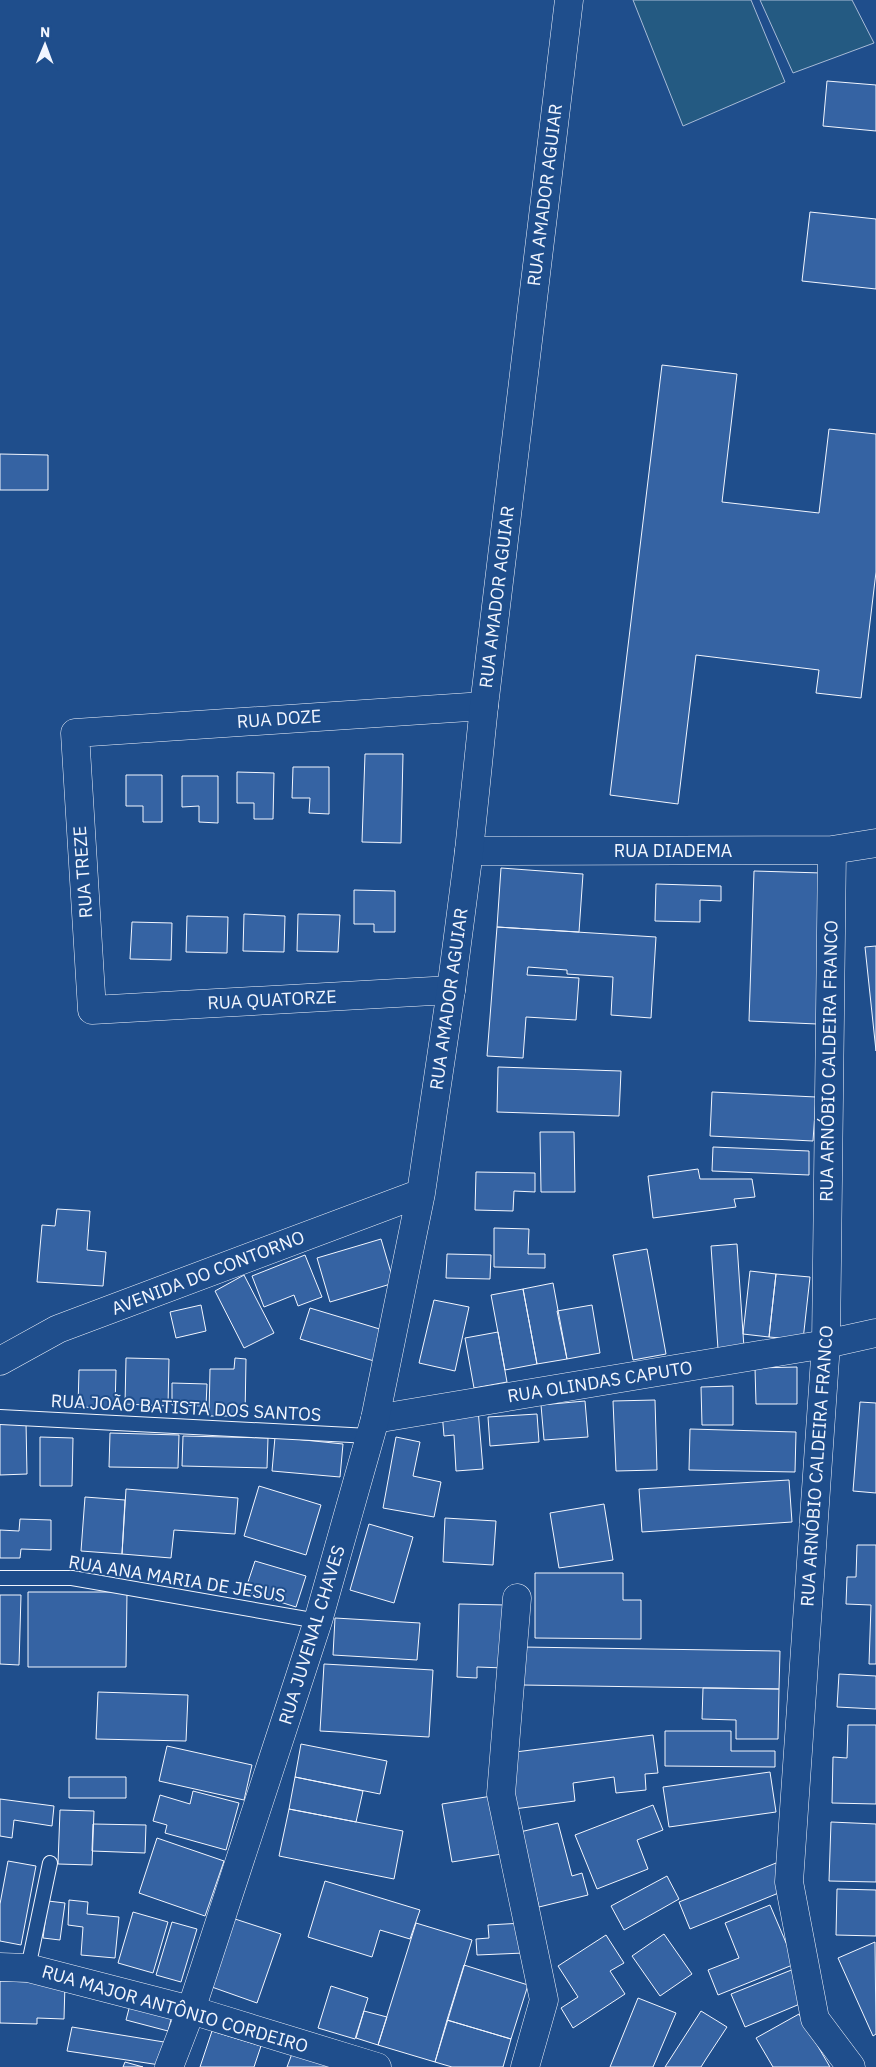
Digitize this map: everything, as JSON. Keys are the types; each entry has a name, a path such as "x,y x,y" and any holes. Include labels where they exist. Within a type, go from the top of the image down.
{"street":[{"name":"RUA AMADOR AGUIAR","path":"421,1193 469,851 484,706 569,0"},
{"name":"RUA DOZE","path":"74,733 484,706"},
{"name":"RUA TREZE","path":"74,733 92,1010"},
{"name":"RUA DIADEMA","path":"469,851 832,850 876,844"},
{"name":"RUA ARNÓBIO CALDEIRA FRANCO","path":"832,850 826,1344 790,1882 815,2019 851,2067"},
{"name":"RUA QUATORZE","path":"92,1010 451,990"},
{"name":"AVENIDA DO CONTORNO","path":"0,1361 58,1329 421,1193"},
{"name":"RUA JUVENAL CHAVES","path":"169,2067 191,2010 318,1621 372,1428 421,1193"},
{"name":"RUA OLINDAS CAPUTO","path":"372,1428 826,1344 876,1333"},
{"path":"518,1598 501,1794 544,2000 525,2067"},
{"name":"RUA MAJOR ANTÔNIO CORDEIRO","path":"0,1967 28,1968 191,2010 377,2067"}],"lane":[{"name":"RUA JOÃO BATISTA DOS SANTOS","path":"0,1417 372,1428"},
{"name":"RUA ANA MARIA DE JESUS","path":"0,1578 72,1578 318,1621"},
{"path":"28,1968 50,1863"}],"shaded area":[{"path":"633,0 751,0 785,82 683,126"},
{"path":"760,0 852,0 874,43 793,73"}],"building":[{"path":"827,81 876,85 876,131 823,126"},
{"path":"810,212 876,219 876,289 802,281"},
{"path":"662,365 737,374 722,502 819,513 829,429 876,434 876,572 861,698 816,693 819,670 696,655 678,804 610,795"},
{"path":"0,454 48,455 48,490 0,490"},
{"path":"365,754 403,754 401,843 362,842"},
{"path":"293,767 329,767 329,814 309,813 310,798 292,798"},
{"path":"237,772 274,773 273,819 254,819 254,803 237,803"},
{"path":"126,775 162,775 162,822 143,822 143,806 126,806"},
{"path":"182,776 218,776 218,823 199,822 199,806 182,807"},
{"path":"501,868 583,874 579,932 497,927"},
{"path":"754,871 822,873 817,1024 749,1021"},
{"path":"656,884 721,886 721,901 700,900 700,922 655,921"},
{"path":"354,890 395,891 395,932 374,932 374,924 354,924"},
{"path":"244,914 285,916 284,952 243,951"},
{"path":"298,914 340,915 338,952 297,951"},
{"path":"187,916 228,917 227,953 186,952"},
{"path":"132,922 172,923 171,960 130,959"},
{"path":"497,927 656,937 651,1018 611,1015 613,977 567,974 567,970 528,967 527,975 579,978 576,1020 526,1017 523,1058 487,1056"},
{"path":"876,946 876,1051 865,947"},
{"path":"498,1067 621,1071 619,1116 497,1112"},
{"path":"712,1092 816,1097 813,1141 710,1136"},
{"path":"540,1132 574,1132 575,1192 541,1192"},
{"path":"713,1147 809,1151 809,1175 712,1171"},
{"path":"698,1169 700,1179 752,1179 755,1197 734,1199 736,1207 653,1218 648,1176"},
{"path":"476,1172 535,1173 535,1192 514,1191 513,1211 475,1210"},
{"path":"57,1209 90,1211 87,1250 106,1252 103,1286 37,1282 42,1225 55,1226"},
{"path":"494,1228 529,1229 528,1254 545,1254 545,1268 494,1267"},
{"path":"381,1239 394,1283 330,1302 317,1258"},
{"path":"737,1244 744,1348 718,1349 711,1246"},
{"path":"647,1249 666,1354 633,1360 613,1255"},
{"path":"447,1254 491,1255 490,1279 446,1278"},
{"path":"305,1255 322,1297 298,1306 294,1295 264,1307 252,1276"},
{"path":"750,1271 776,1274 769,1337 743,1334"},
{"path":"776,1274 810,1277 803,1340 769,1337"},
{"path":"244,1275 274,1333 244,1348 215,1291"},
{"path":"553,1283 567,1359 537,1364 523,1289"},
{"path":"523,1289 537,1364 505,1370 491,1295"},
{"path":"434,1300 469,1307 455,1371 419,1363"},
{"path":"201,1305 206,1331 176,1338 170,1312"},
{"path":"592,1305 600,1353 567,1359 557,1311"},
{"path":"310,1308 383,1330 374,1361 300,1339"},
{"path":"498,1332 507,1382 474,1388 465,1338"},
{"path":"126,1358 169,1359 168,1406 125,1404"},
{"path":"235,1358 246,1359 245,1416 209,1416 210,1369 234,1369"},
{"path":"797,1367 797,1404 756,1404 755,1368"},
{"path":"79,1370 116,1370 115,1408 78,1407"},
{"path":"172,1383 207,1384 206,1406 172,1405"},
{"path":"733,1386 733,1425 702,1425 701,1387"},
{"path":"655,1400 657,1470 616,1471 613,1401"},
{"path":"585,1401 588,1437 544,1440 541,1405"},
{"path":"860,1402 876,1403 876,1493 853,1491"},
{"path":"478,1409 483,1469 456,1471 454,1435 444,1436 442,1412"},
{"path":"537,1414 539,1442 490,1446 488,1417"},
{"path":"26,1422 27,1474 0,1475 0,1423"},
{"path":"690,1429 796,1432 795,1472 689,1470"},
{"path":"110,1433 179,1435 178,1468 109,1467"},
{"path":"183,1436 268,1438 267,1468 182,1466"},
{"path":"40,1437 73,1438 72,1486 40,1486"},
{"path":"275,1437 343,1444 340,1477 272,1471"},
{"path":"396,1437 420,1442 413,1476 441,1482 434,1517 383,1508"},
{"path":"789,1480 792,1522 642,1532 639,1489"},
{"path":"259,1486 321,1505 306,1555 244,1536"},
{"path":"126,1489 238,1498 235,1534 174,1530 171,1558 122,1554"},
{"path":"85,1497 125,1500 122,1554 81,1551"},
{"path":"604,1504 613,1560 559,1568 550,1513"},
{"path":"445,1518 496,1521 493,1565 443,1562"},
{"path":"20,1519 51,1520 51,1550 21,1549 20,1558 0,1558 0,1530 19,1531"},
{"path":"369,1524 413,1537 394,1603 350,1590"},
{"path":"857,1545 876,1545 876,1664 869,1664 871,1605 846,1604 847,1577 856,1577"},
{"path":"255,1561 306,1576 296,1607 245,1591"},
{"path":"535,1573 623,1573 623,1600 641,1600 641,1639 535,1638"},
{"path":"28,1592 127,1592 126,1667 28,1667"},
{"path":"0,1595 21,1595 19,1665 0,1664"},
{"path":"459,1604 506,1605 505,1668 477,1667 477,1678 457,1677"},
{"path":"335,1618 420,1623 417,1660 333,1655"},
{"path":"522,1647 780,1651 779,1689 522,1685"},
{"path":"324,1664 433,1670 429,1737 320,1731"},
{"path":"839,1674 876,1676 876,1709 837,1707"},
{"path":"703,1688 779,1689 778,1739 736,1739 736,1720 702,1719"},
{"path":"98,1692 188,1695 186,1741 96,1739"},
{"path":"848,1725 876,1725 876,1804 832,1803 833,1757 847,1758"},
{"path":"665,1731 731,1731 731,1751 775,1751 775,1767 665,1766"},
{"path":"653,1735 658,1773 645,1774 646,1790 616,1793 614,1777 573,1783 575,1801 514,1809 507,1753"},
{"path":"301,1744 387,1761 380,1794 295,1777"},
{"path":"167,1746 252,1765 244,1800 159,1781"},
{"path":"770,1772 776,1812 669,1827 663,1787"},
{"path":"69,1777 126,1777 126,1798 69,1798"},
{"path":"295,1777 363,1791 356,1822 289,1809"},
{"path":"193,1791 239,1803 226,1850 165,1833 167,1825 153,1821 160,1795 190,1804"},
{"path":"492,1796 502,1854 452,1862 442,1804"},
{"path":"0,1799 54,1806 52,1826 14,1820 12,1838 0,1836"},
{"path":"653,1805 663,1830 637,1840 648,1869 597,1889 575,1835"},
{"path":"289,1809 403,1831 394,1879 279,1856"},
{"path":"60,1810 94,1811 92,1865 58,1864"},
{"path":"831,1822 876,1824 876,1882 829,1881"},
{"path":"558,1823 572,1876 582,1873 588,1895 539,1907 520,1832"},
{"path":"93,1824 146,1825 145,1853 92,1851"},
{"path":"157,1838 224,1861 205,1916 139,1893"},
{"path":"8,1861 36,1866 21,1945 0,1941 0,1904"},
{"path":"776,1863 786,1890 690,1929 679,1902"},
{"path":"667,1876 679,1899 624,1930 611,1906"},
{"path":"325,1881 420,1910 410,1939 380,1930 372,1957 308,1937"},
{"path":"837,1889 876,1890 876,1936 836,1935"},
{"path":"69,1900 88,1902 87,1914 119,1917 115,1958 81,1955 83,1927 68,1925"},
{"path":"48,1901 65,1903 60,1940 43,1938"},
{"path":"770,1905 795,1964 718,1995 708,1970 739,1958 725,1923"},
{"path":"133,1912 168,1922 153,1973 118,1963"},
{"path":"232,1918 281,1934 257,2003 209,1986"},
{"path":"172,1922 197,1929 181,1982 156,1975"},
{"path":"416,1923 472,1940 435,2062 378,2045"},
{"path":"523,1923 524,1953 477,1955 476,1939 489,1938 488,1925"},
{"path":"664,1934 692,1974 660,1996 632,1956"},
{"path":"606,1935 624,1963 610,1971 625,1994 573,2028 561,2008 578,1997 558,1966"},
{"path":"875,1942 876,2034 873,2036 838,1958"},
{"path":"464,1965 528,1985 511,2039 447,2020"},
{"path":"794,1969 807,2001 745,2027 731,1994"},
{"path":"0,1981 65,1983 64,2019 37,2018 37,2024 0,2023"},
{"path":"331,1986 368,1998 355,2039 318,2028"},
{"path":"638,1998 676,2013 653,2067 610,2067"},
{"path":"131,2001 173,2012 168,2031 126,2020"},
{"path":"364,2011 387,2017 378,2045 356,2038"},
{"path":"701,2011 727,2027 701,2067 665,2067"},
{"path":"799,2014 830,2067 773,2067 756,2038"},
{"path":"447,2020 511,2039 503,2067 452,2067 435,2062"},
{"path":"72,2027 164,2042 160,2065 67,2051"},
{"path":"212,2031 261,2046 254,2067 200,2067"},
{"path":"293,2051 343,2067 287,2067"},
{"path":"125,2062 143,2067 123,2067"}]}
